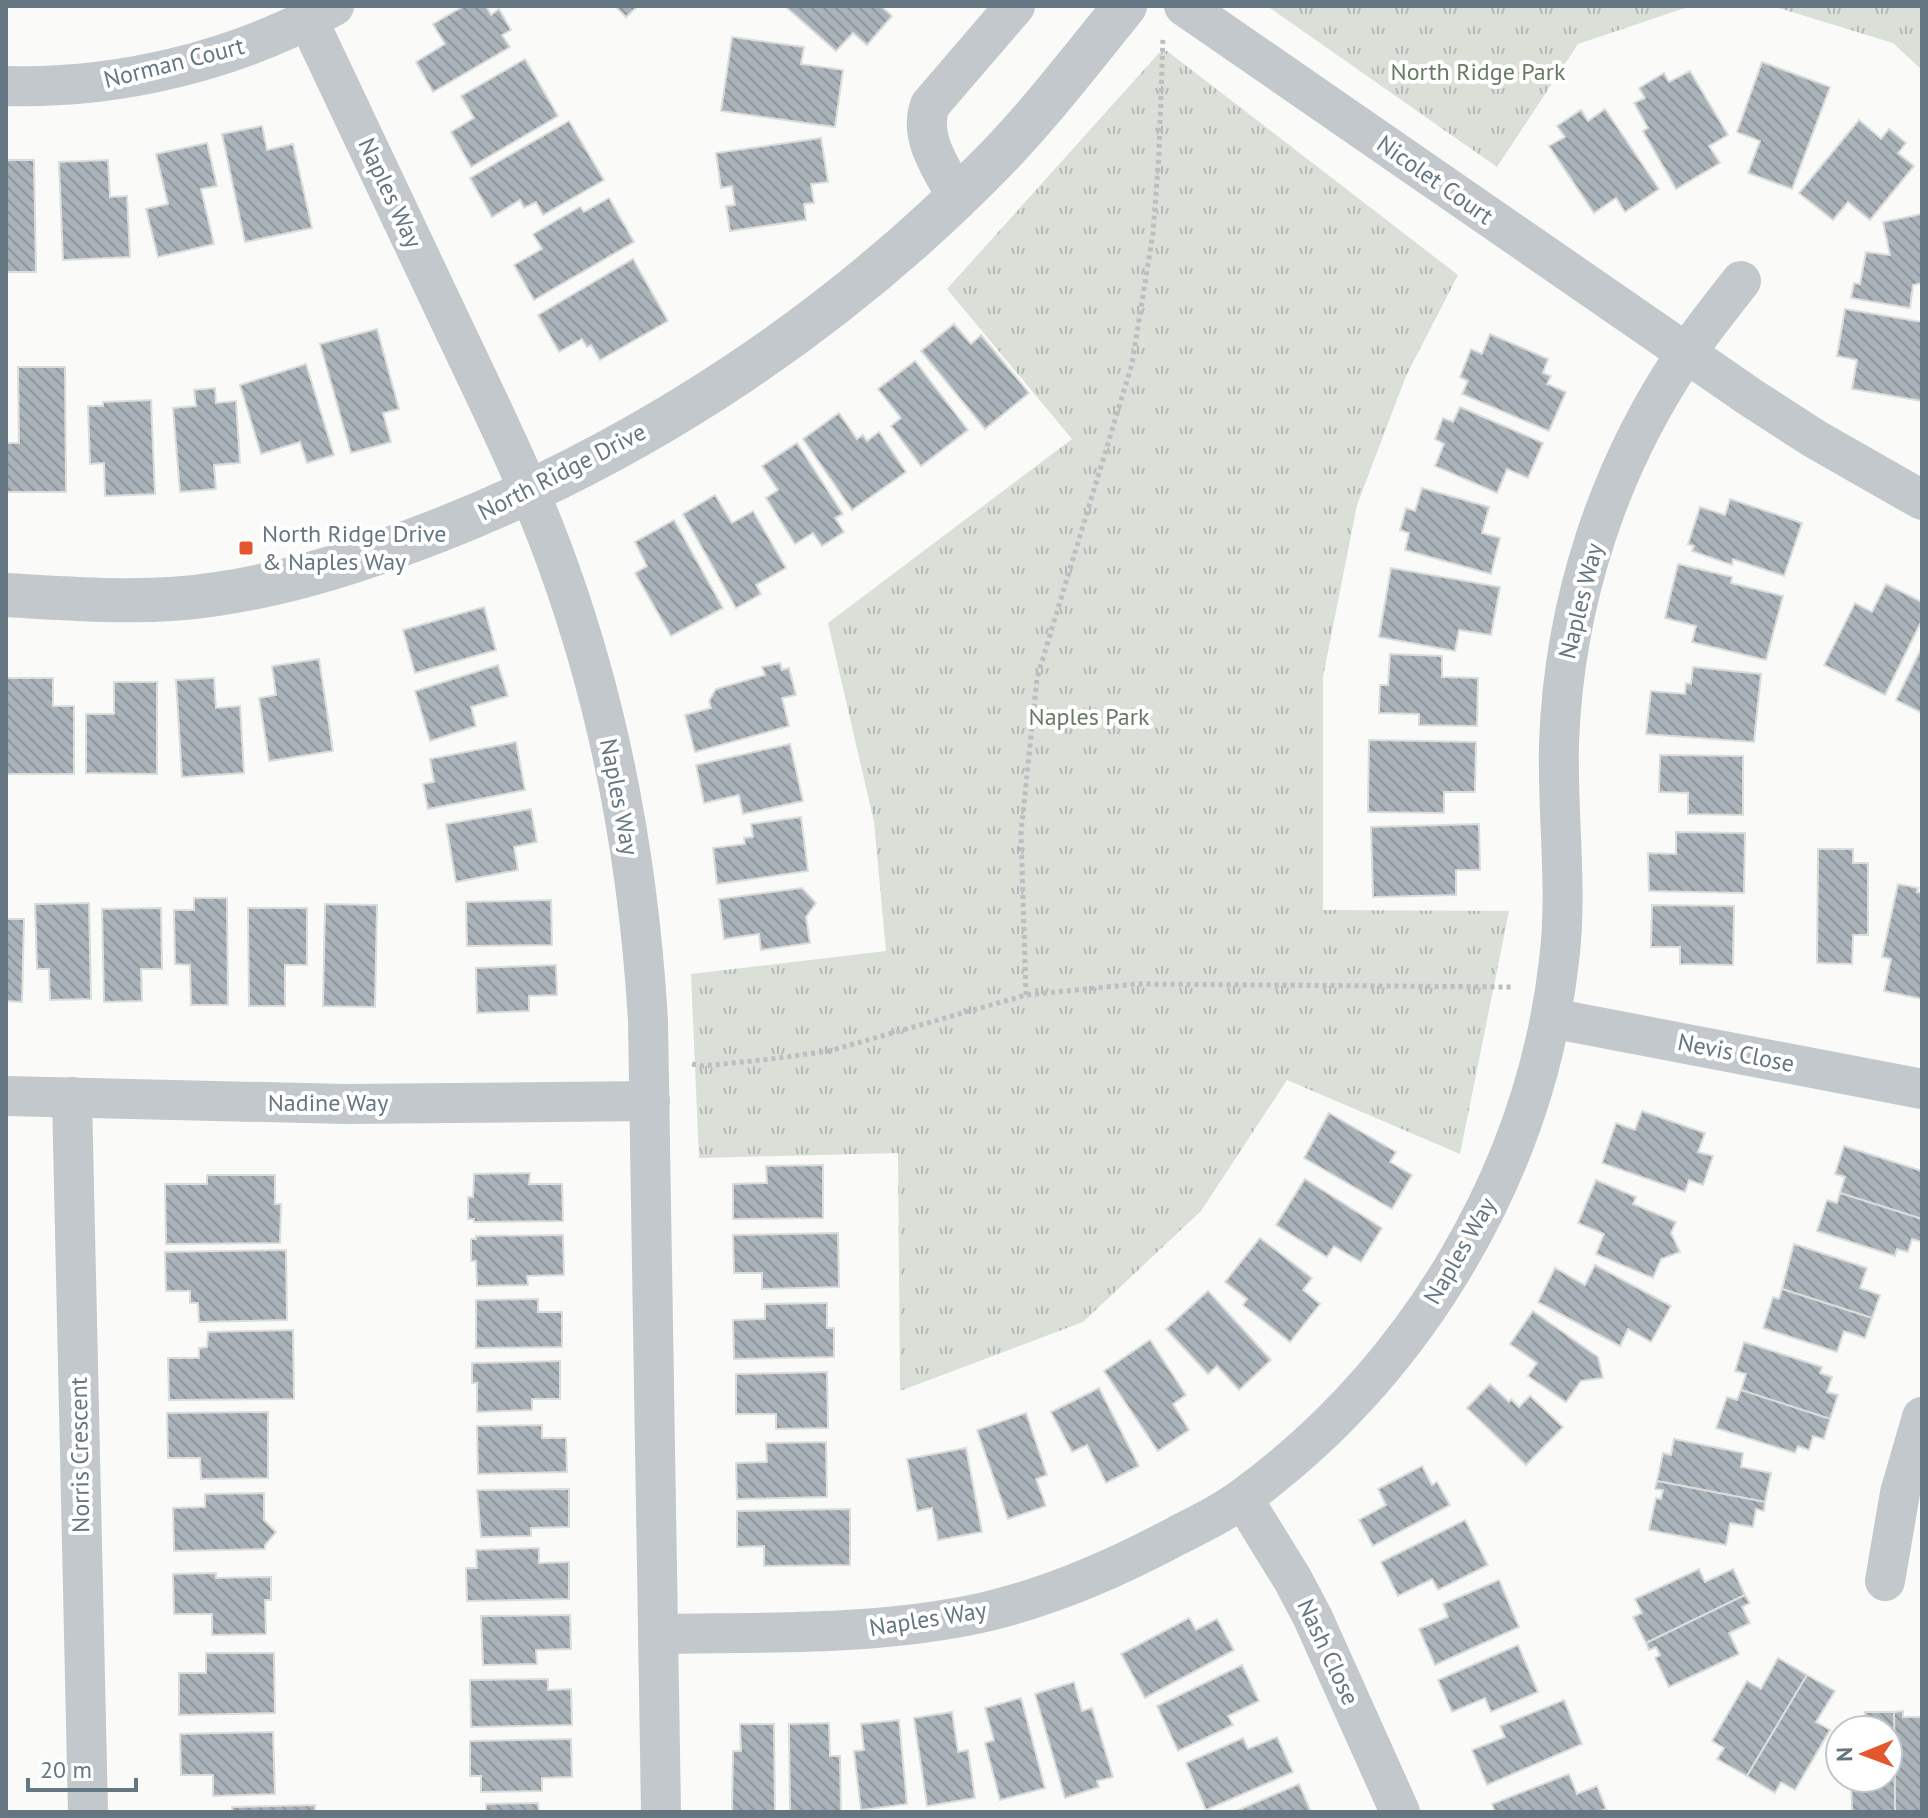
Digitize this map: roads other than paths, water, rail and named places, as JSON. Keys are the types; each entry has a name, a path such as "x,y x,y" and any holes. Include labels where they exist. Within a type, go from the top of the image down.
{"street":[{"path":"957,197 926,135 927,113 930,105 1015,6"},
{"name":"North Ridge Drive","path":"6,595 141,600 233,591 406,544 529,493 609,452 761,359 869,275 957,197 1043,108 1125,6"},
{"name":"Nicolet Court","path":"1184,6 1686,354 1815,439 1922,500"},
{"name":"Naples Way","path":"321,13 529,493 573,609 604,719 617,779 641,924 648,1021 661,1812"},
{"name":"Norman Court","path":"6,86 96,83 137,76 214,56 321,13"},
{"path":"1686,354 1741,281"},
{"name":"Naples Way","path":"659,1634 886,1628 988,1611 1040,1596 1130,1561 1243,1499 1317,1436 1418,1323 1483,1216 1510,1154 1534,1083 1551,1018 1562,927 1559,749 1562,690 1570,634 1585,572 1618,479 1649,416 1686,354"},
{"name":"Nevis Close","path":"1551,1018 1922,1089"},
{"name":"Nadine Way","path":"6,1096 346,1104 650,1101"},
{"name":"Norris Crescent","path":"72,1097 88,1812"},
{"path":"1885,1581 1900,1493 1922,1417"},
{"name":"Nash Close","path":"1243,1499 1300,1593 1400,1812"}],"place":[{"name":"North Ridge Drive & Naples Way","path":"246,548"}],"park label":[{"name":"North Ridge Park","path":"1478,72"},
{"name":"Naples Park","path":"1089,717"}]}
